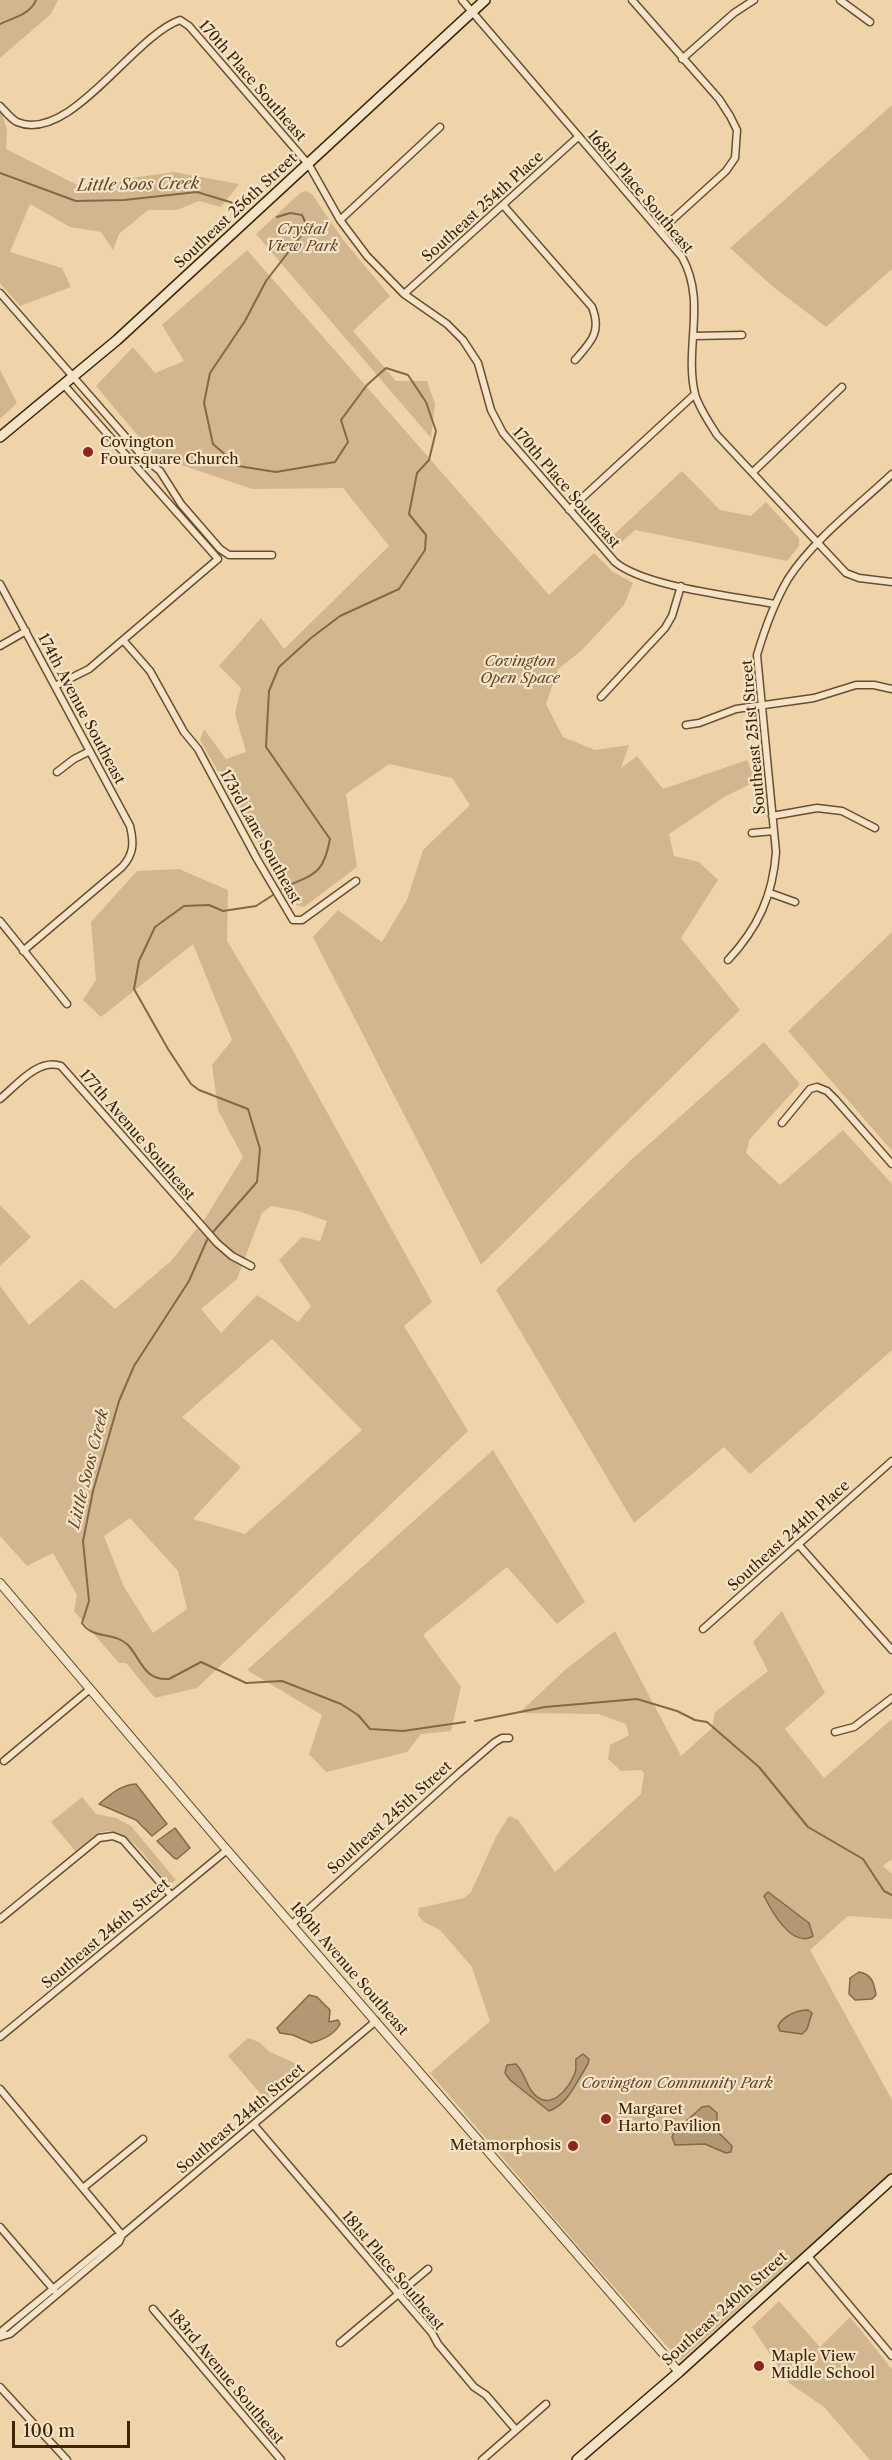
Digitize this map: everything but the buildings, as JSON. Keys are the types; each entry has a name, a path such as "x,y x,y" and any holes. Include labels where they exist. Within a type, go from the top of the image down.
{"main road":[{"name":"Southeast 256th Street","path":"0,437 117,340 485,0"},
{"name":"Southeast 240th Street","path":"577,2460 679,2372 892,2178"}],"street":[{"name":"168th Place Southeast","path":"462,0 660,231 687,267 695,300 695,394 717,435 817,544 852,576 892,582"},
{"path":"632,0 718,99 737,130 735,158 726,171 660,231"},
{"path":"682,59 734,13 754,0"},
{"path":"840,0 870,21"},
{"name":"170th Place Southeast","path":"0,106 15,121 27,124 53,122 77,106 156,33 180,20 189,26 309,165 340,220 367,256 404,294 447,324 463,340 478,363 496,423 621,568 632,574 681,586 774,604"},
{"path":"340,220 440,127"},
{"name":"Southeast 254th Place","path":"404,294 578,137"},
{"path":"502,205 592,307 596,323 592,341 575,360"},
{"path":"0,293 144,458 160,471 181,504 220,549 229,555 272,555"},
{"path":"694,336 742,335"},
{"path":"55,686 89,669 218,559 64,385"},
{"path":"753,472 842,387"},
{"path":"569,510 695,394"},
{"name":"Southeast 251st Street","path":"728,960 754,929 770,893 776,852 757,655 774,604 790,577 817,544 892,474"},
{"name":"174th Avenue Southeast","path":"0,584 130,826 133,849 129,859 122,867 22,951"},
{"path":"601,697 665,628 672,616 681,586"},
{"path":"0,646 26,631"},
{"name":"173rd Lane Southeast","path":"123,640 150,671 184,732 198,749 257,859 293,920 302,920 356,881"},
{"path":"686,725 699,723 736,709 814,698 855,685 874,685 892,689"},
{"path":"57,772 74,759 90,752"},
{"path":"772,816 809,808 842,811 875,828"},
{"path":"752,833 774,831"},
{"path":"770,893 795,902"},
{"path":"0,921 67,1004"},
{"name":"177th Avenue Southeast","path":"0,1099 41,1066 52,1063 61,1066 217,1243 232,1256 251,1266"},
{"path":"782,1124 810,1089 817,1087 835,1099 892,1164"},
{"name":"Southeast 244th Place","path":"703,1629 892,1461"},
{"path":"798,1544 892,1650"},
{"name":"180th Avenue Southeast","path":"0,1583 227,1851 679,2372"},
{"path":"4,1761 90,1689"},
{"path":"835,1732 854,1726 892,1698"},
{"name":"Southeast 245th Street","path":"292,1924 495,1742 502,1738 509,1738"},
{"path":"0,1919 99,1838 112,1836 123,1840 171,1895"},
{"name":"Southeast 246th Street","path":"0,2037 227,1851"},
{"name":"Southeast 244th Street","path":"0,2337 10,2334 55,2291 119,2242 122,2235 376,2021"},
{"path":"0,2089 122,2235"},
{"name":"181st Place Southeast","path":"254,2125 432,2333 438,2344 474,2388 486,2395 516,2430"},
{"path":"83,2188 143,2139"},
{"path":"0,2227 55,2291"},
{"path":"807,2255 892,2356"},
{"path":"340,2343 428,2269"},
{"name":"183rd Avenue Southeast","path":"153,2309 281,2460"},
{"path":"0,2386 67,2460"},
{"path":"482,2460 546,2404"}],"green space":[{"path":"0,0 58,0 51,14 0,58"},
{"path":"892,105 892,269 826,327 771,285 730,248"},
{"path":"0,107 7,130 6,149 91,192 132,178 174,172 239,184 221,207 199,201 177,210 148,210 119,234 113,250 101,232 70,227 30,204 10,252 62,268 71,287 20,306 0,283"},
{"name":"Crystal View Park","path":"306,191 312,194 344,241 390,296 353,331 396,381 427,381 435,404 431,438 256,234 300,193"},
{"name":"Covington Open Space","path":"247,250 549,595 594,553 613,572 633,583 624,605 581,651 558,669 546,704 563,737 595,750 629,745 621,768 637,756 663,789 747,760 756,781 724,797 669,834 674,856 699,862 718,880 681,938 740,1010 481,1265 313,937 338,910 382,942 407,900 423,850 470,805 452,778 389,764 346,794 357,867 304,907 294,905 200,740 204,729 226,759 246,752 235,714 241,688 219,666 261,618 284,649 389,546 343,488 252,489 155,456 96,386 133,347 155,373 184,361 162,325"},
{"path":"0,370 17,403 0,419"},
{"path":"682,471 720,510 751,516 766,502 799,538 799,546 787,561 635,530 614,549 607,541"},
{"path":"179,869 228,890 227,941 291,1047 432,1302 404,1326 468,1431 197,1688 155,1698 126,1663 119,1663 74,1611 77,1595 53,1553 27,1566 0,1536 0,1286 29,1325 82,1279 115,1309 171,1261 206,1217 243,1157 218,1110 212,1065 232,1040 193,944 101,1017 83,1000 96,980 91,922 137,871","holes":["271,1206 298,1211 327,1221 320,1241 302,1237 279,1260 311,1306 298,1322 257,1295 221,1333 201,1309 237,1279 262,1213","272,1339 362,1430 245,1534 193,1519 241,1467 182,1417","130,1518 178,1571 187,1609 153,1633 124,1587 104,1536"]},
{"path":"892,932 892,1151 788,1031"},
{"path":"764,1042 800,1084 750,1139 746,1153 780,1185 843,1130 892,1184 892,1350 750,1474 724,1447 634,1523 496,1290 631,1160"},
{"path":"0,1205 31,1237 0,1266"},
{"path":"493,1450 585,1602 557,1624 507,1567 423,1635 461,1687 451,1731 421,1734 407,1752 326,1772 309,1754 322,1715 247,1670"},
{"name":"Covington Community Park","path":"782,1611 825,1693 785,1729 824,1778 892,1719 892,1859 883,1866 892,1874 892,1919 848,1916 810,1950 892,2100 892,2173 680,2361 430,2073 490,2021 472,1967 440,1930 424,1922 418,1915 419,1908 464,1898 471,1892 496,1837 509,1816 518,1820 555,1872 641,1794 644,1773 641,1770 621,1771 608,1759 610,1745 629,1735 626,1724 598,1714 519,1713 566,1669 615,1631 681,1756 712,1728 715,1712 768,1671 753,1642"},
{"path":"82,1797 96,1814 116,1818 131,1826 176,1880 170,1884 166,1882 138,1848 120,1834 111,1831 95,1835 76,1852 51,1822"},
{"path":"248,2038 259,2042 270,2052 306,2068 266,2100 228,2056"},
{"path":"779,2301 820,2347 850,2317 892,2369 892,2460 870,2460 824,2407 789,2383 752,2327"}],"shaded area":[{"path":"136,1784 167,1824 152,1836 136,1820 99,1804 120,1788"},
{"path":"175,1828 190,1848 177,1859 157,1841"},
{"path":"768,1892 809,1923 813,1936 805,1939 790,1933 764,1896"},
{"path":"859,1972 872,1980 876,1995 872,1999 855,2000 849,1994 850,1978"},
{"path":"309,1995 317,1997 330,2010 329,2022 338,2020 340,2024 328,2036 311,2043 293,2035 280,2033 277,2028"},
{"path":"808,2010 812,2013 807,2029 802,2034 780,2031 778,2026 780,2022 795,2012"},
{"path":"583,2054 589,2059 588,2064 567,2097 556,2108 549,2111 510,2080 505,2073 507,2065 516,2064 533,2093 539,2098 552,2100 568,2086 576,2071 576,2059"},
{"path":"709,2106 717,2113 717,2131 732,2146 731,2152 726,2153 705,2144 675,2145 672,2137 674,2132 702,2107"}],"waterway":[{"name":"Little Soos Creek","path":"0,24 26,12 36,0"},
{"name":"Little Soos Creek","path":"0,173 76,201 124,200 197,192 243,206"},
{"name":"Little Soos Creek","path":"277,217 290,213 302,215 306,224 300,237 266,281 245,321 210,373 204,403 213,444 238,466 276,472 335,462 348,442 341,420 367,385 386,368 408,375 426,402 436,431 429,460 417,473 409,514 426,535 425,550 399,589 340,616 311,638 279,667 269,691 266,747 330,839 320,867 309,876 282,889"},
{"name":"Little Soos Creek","path":"213,1232 257,1182 260,1149 248,1109 199,1090 191,1084 134,989 139,961 155,927 184,906 209,905 223,911 256,906 273,895"},
{"name":"Little Soos Creek","path":"207,1240 189,1281 134,1366 119,1401 93,1491 83,1541 89,1601 82,1623 92,1632 116,1638 128,1645 148,1673 161,1679 169,1679 201,1662 246,1683 282,1681 341,1704 358,1715 370,1729 403,1731 465,1722"},
{"name":"Little Soos Creek","path":"475,1721 545,1707 637,1699 677,1711 695,1720 707,1722 759,1767 808,1827 863,1859 884,1891 892,1895"}],"place":[{"name":"Covington Foursquare Church","path":"88,452"},
{"name":"Margaret Harto Pavilion","path":"606,2119"},
{"name":"Metamorphosis","path":"573,2146"},
{"name":"Maple View Middle School","path":"759,2366"}]}
